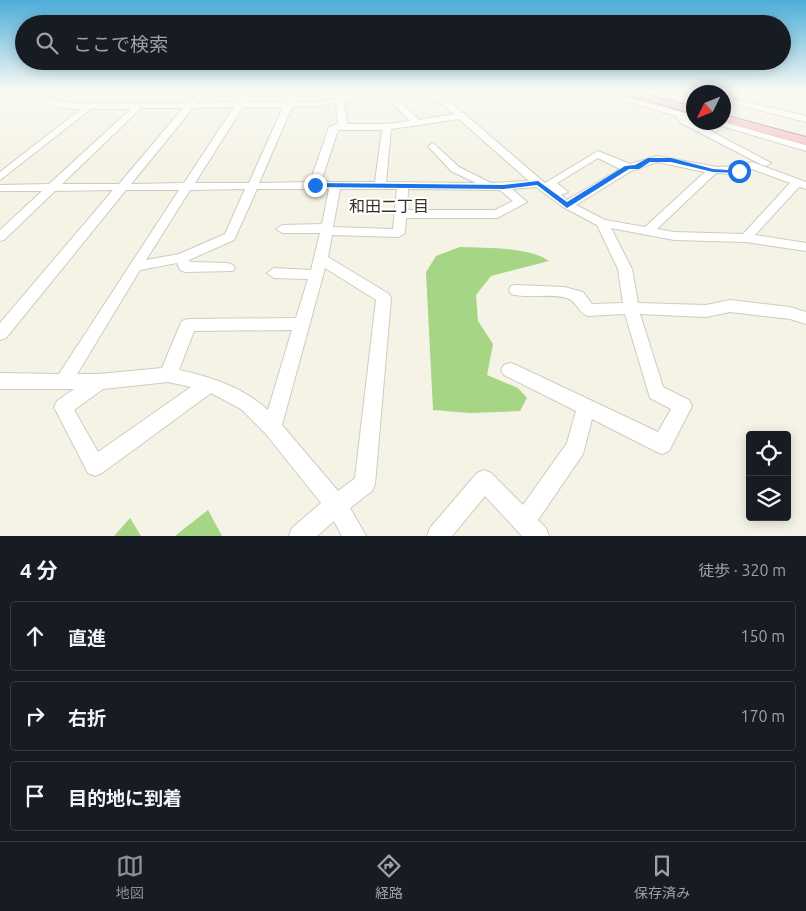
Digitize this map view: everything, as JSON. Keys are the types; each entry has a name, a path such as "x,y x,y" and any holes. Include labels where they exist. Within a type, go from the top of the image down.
{"highway":[{"path":"741,115 804,138"},
{"path":"731,119 804,138"}],"street":[{"path":"0,177 77,115"},
{"path":"0,237 129,115"},
{"path":"0,334 183,115"},
{"path":"64,380 235,115"},
{"path":"136,266 182,258 230,237 283,115"},
{"path":"342,115 343,128"},
{"path":"411,115 417,122"},
{"path":"681,115 686,116"},
{"path":"681,115 684,121 719,141 803,183"},
{"path":"789,115 806,119"},
{"path":"315,185 334,127 387,127 460,116 538,183 602,223 674,236 746,238 806,247"},
{"path":"731,125 804,138"},
{"path":"380,185 387,127"},
{"path":"433,146 455,169 488,186"},
{"path":"570,203 550,183 598,154 628,168"},
{"path":"570,203 628,168 637,167 648,160 657,159 713,170 739,171 752,165 803,183"},
{"path":"646,232 713,170"},
{"path":"0,188 253,185 503,187 538,183"},
{"path":"746,238 803,183"},
{"path":"272,427 319,267 335,186"},
{"path":"282,229 399,233 403,186"},
{"path":"400,214 497,214 521,202 503,187"},
{"path":"510,370 662,444 683,406 656,392 631,308 625,268 602,223"},
{"path":"182,258 185,267 228,268"},
{"path":"274,273 319,267 384,298 365,484 336,505 300,536"},
{"path":"516,290 564,292 578,296 588,310 631,308 706,311 730,306 790,313 806,318"},
{"path":"168,375 188,325 303,324"},
{"path":"0,381 64,380 98,382 168,375 210,384 247,403 272,427 336,505 355,536"},
{"path":"98,382 63,407 95,466 210,384"},
{"path":"438,536 484,480 531,529 576,446 586,407"}],"green space":[{"path":"460,247 519,251 541,256 549,261 491,276 476,295 478,321 493,344 487,375 518,388 527,398 520,411 470,413 433,410 426,272 436,256"},
{"path":"208,510 222,536 175,536"},
{"path":"130,518 141,536 114,536"}],"district":[{"name":"和田二丁目","path":"389,206"}],"route":[{"path":"315,185 503,187 538,183 567,206 628,168 637,167 648,160 671,160 713,170 739,171"}]}
